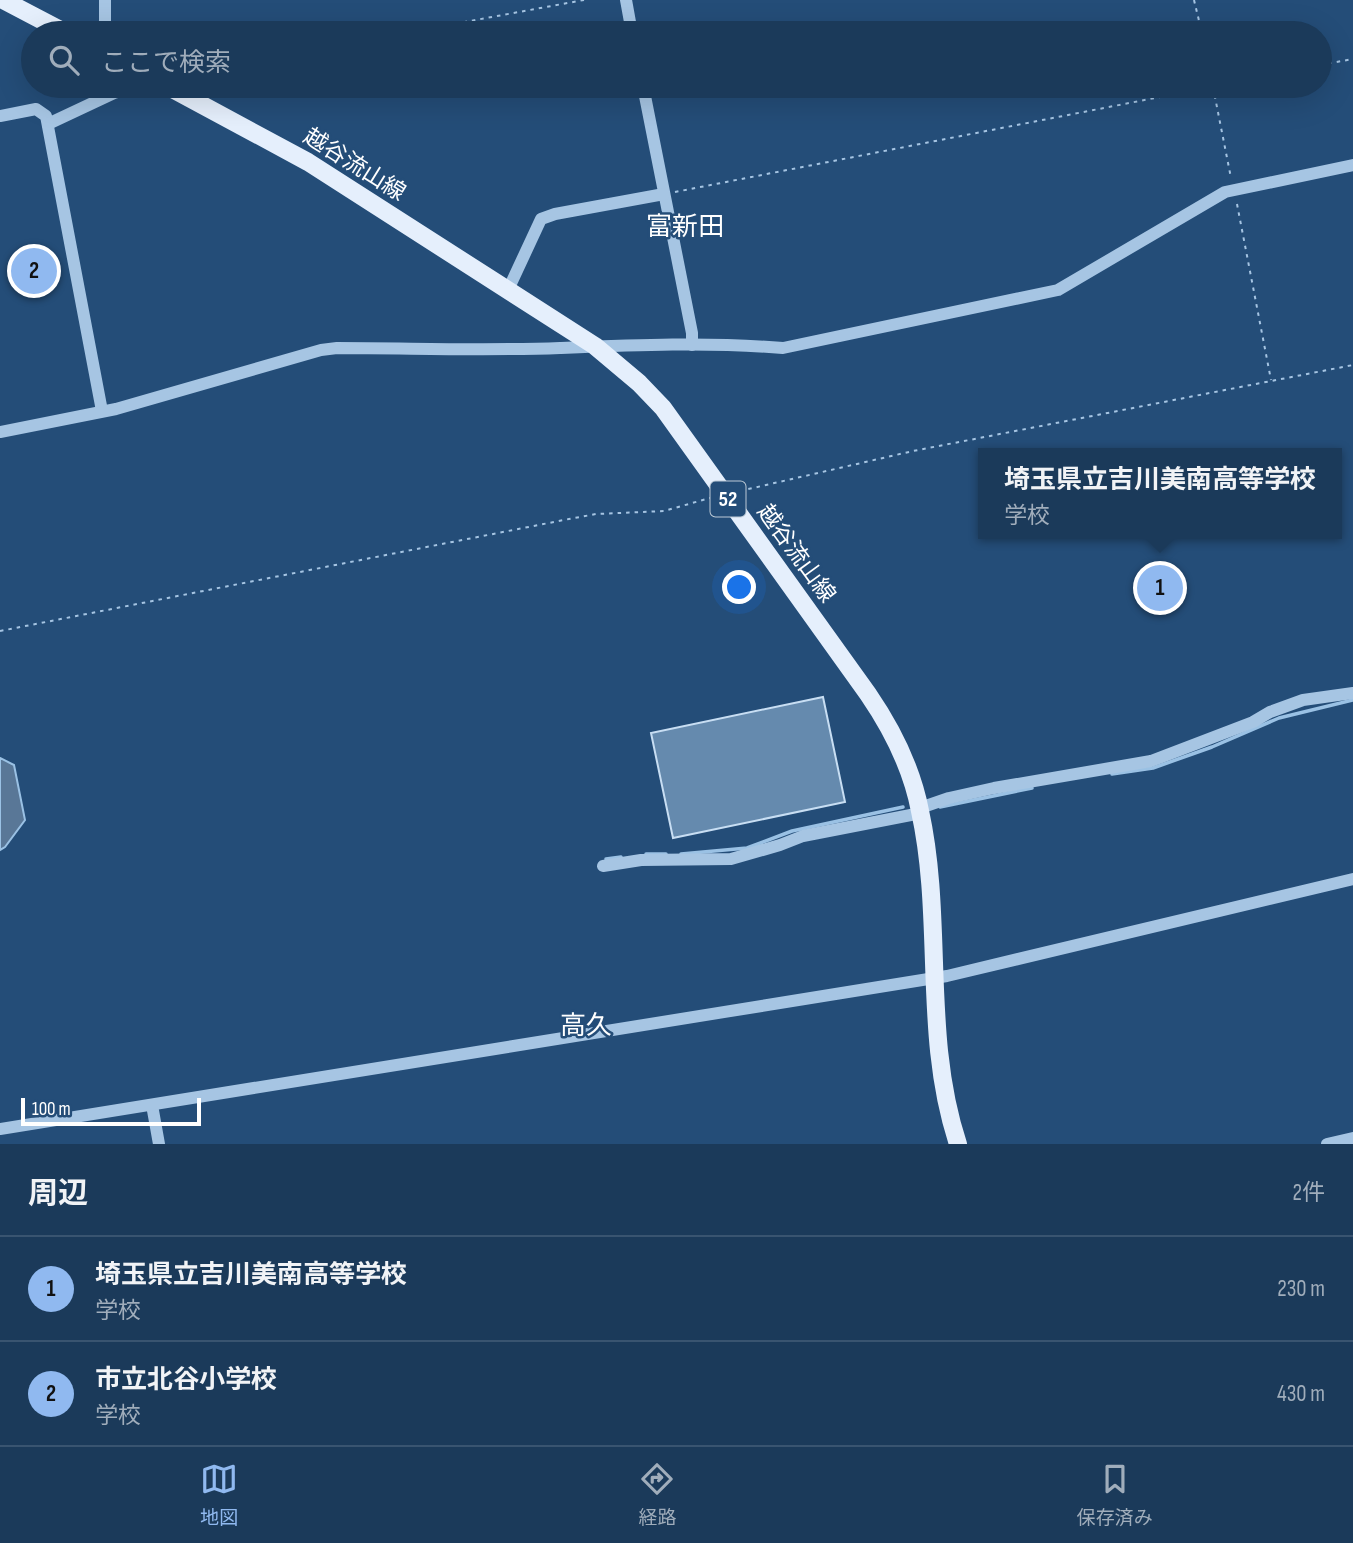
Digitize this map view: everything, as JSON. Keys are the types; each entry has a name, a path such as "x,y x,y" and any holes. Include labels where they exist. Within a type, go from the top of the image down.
{"main road":[{"path":"3,0 43,21"},
{"name":"越谷流山線","path":"190,98 308,162 595,346 639,383 663,408 881,713 901,752 920,811 930,873 938,1045 946,1097 958,1144"}],"street":[{"path":"104,21 105,0"},
{"path":"626,0 630,21"},
{"path":"48,124 103,98"},
{"path":"645,98 692,333 692,345"},
{"path":"0,116 36,109 46,116 102,411"},
{"path":"0,432 102,411 337,348 743,345 783,348 1058,290 1225,192 1353,166"},
{"path":"508,290 541,219 555,214 664,194"},
{"path":"603,866 641,860 730,859 803,836 920,811 949,799 994,788 1151,761 1253,722 1303,699 1353,693"},
{"path":"0,1129 934,978 1353,879"},
{"path":"152,1105 159,1144"},
{"path":"1327,1144 1353,1138"}],"path":[{"path":"470,21 584,0"},
{"path":"1194,0 1199,21"},
{"path":"1332,63 1353,59"},
{"path":"208,107 218,98"},
{"path":"664,194 1153,98"},
{"path":"1216,98 1271,381"},
{"path":"0,631 596,514 664,511 724,493 913,451 1353,365"}],"water":[{"path":"0,758 14,765 25,820 0,850"}],"building":[{"path":"823,697 845,802 673,838 651,733"}],"waterway":[{"path":"1112,774 1153,768 1212,747 1279,718 1353,700"},
{"path":"940,807 1032,788"},
{"path":"681,854 747,848 792,831 903,807"},
{"path":"646,854 666,854"},
{"path":"606,859 621,857"}],"place":[{"name":"市立北谷小学校","path":"34,271"},
{"name":"埼玉県立吉川美南高等学校","path":"1160,588"}],"district":[{"name":"富新田","path":"685,226"},
{"name":"高久","path":"586,1025"}]}
